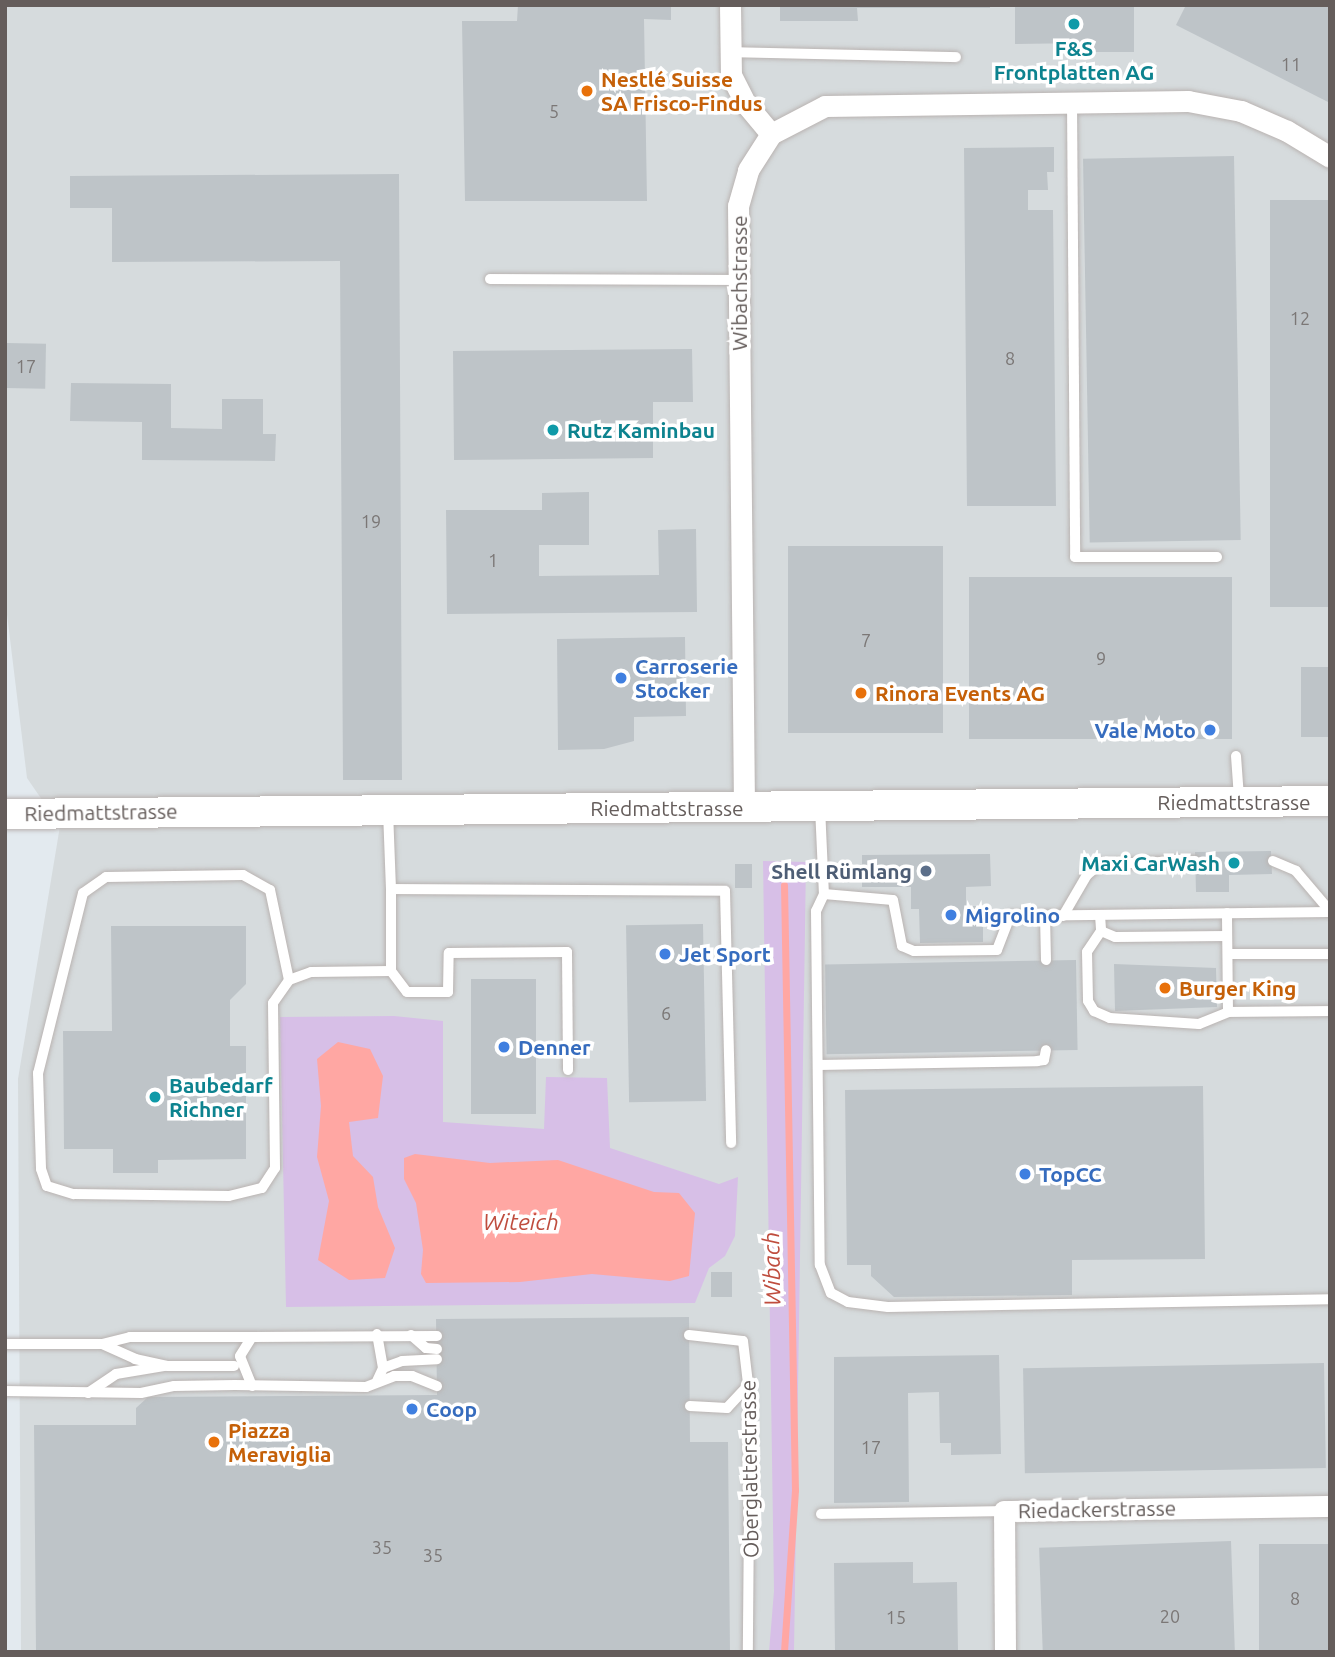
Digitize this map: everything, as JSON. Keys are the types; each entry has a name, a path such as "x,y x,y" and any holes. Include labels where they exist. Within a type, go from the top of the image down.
{"main road":[{"name":"Riedmattstrasse","path":"5,814 1330,801"}],"street":[{"path":"730,5 731,75 746,104 771,134 825,106 1188,101 1241,111 1286,131 1330,157"},
{"name":"Wibachstrasse","path":"744,807 738,206 748,170 771,134"},
{"name":"Riedackerstrasse","path":"1005,1652 1004,1511 1330,1506"}],"lane":[{"path":"730,52 956,57"},
{"path":"1072,101 1074,557 1217,557"},
{"path":"490,279 739,280"},
{"path":"1236,756 1239,801"},
{"path":"820,807 824,894 816,911 820,1265 823,1282 838,1298 888,1307 1330,1299"},
{"path":"388,809 391,971 407,992 448,992 449,953 567,952 568,1070"},
{"path":"1063,916 1087,875 1100,864 1195,861"},
{"path":"1273,861 1296,871 1330,911"},
{"path":"289,980 270,890 243,875 106,877 83,893 38,1073 41,1169 47,1186 74,1194 229,1196 262,1188 275,1168 273,1003 289,980 312,972 391,971"},
{"path":"391,889 725,891 730,1143"},
{"path":"824,894 893,900 902,946 914,951 997,950 1007,918 1330,911"},
{"path":"1227,913 1228,1012"},
{"path":"1100,915 1101,931 1087,952 1088,1001 1094,1011 1110,1018 1199,1024 1228,1012 1330,1012"},
{"path":"1045,916 1046,960"},
{"path":"1101,931 1115,937 1227,936"},
{"path":"1227,954 1330,954"},
{"path":"818,1065 1037,1061 1044,1060 1046,1050"},
{"path":"377,1334 383,1368 377,1381"},
{"path":"5,1344 102,1343 131,1337 377,1334 437,1336"},
{"path":"383,1368 437,1354 411,1335"},
{"name":"Oberglatterstrasse","path":"690,1335 743,1341 748,1384 748,1652"},
{"path":"252,1337 240,1356 252,1386"},
{"path":"102,1343 135,1359 168,1366"},
{"path":"88,1393 116,1374 168,1366 233,1366"},
{"path":"5,1391 88,1393 252,1386 366,1387 377,1381 412,1376 437,1386"},
{"path":"690,1406 727,1408 748,1384"},
{"path":"821,1514 1004,1511"}],"shaded area":[{"path":"5,5 1330,5 1330,1652 21,1652 18,1079 60,826 27,778 5,598"},
{"path":"763,861 806,862 794,1652 769,1652 774,1591"},
{"path":"394,1016 443,1021 443,1122 544,1129 546,1077 607,1078 610,1148 719,1184 738,1177 735,1236 725,1256 709,1268 695,1303 286,1307 280,1017"}],"water":[{"path":"338,1042 370,1049 383,1076 378,1118 349,1122 353,1156 373,1177 378,1207 395,1248 385,1278 349,1280 318,1260 329,1201 317,1157 321,1106 317,1059"},
{"name":"Witeich","path":"415,1154 490,1163 558,1160 654,1192 679,1193 695,1213 689,1276 670,1281 592,1274 520,1282 426,1283 421,1274 423,1250 416,1203 404,1179 404,1158"}],"building":[{"path":"518,5 671,5 671,20 644,19 647,201 465,201 462,21 517,21"},
{"path":"780,5 990,5 990,8 857,8 858,21 780,21"},
{"name":"F&S Frontplatten AG","path":"1015,5 1134,5 1134,52 1084,52 1083,43 1015,44"},
{"path":"1186,5 1330,5 1330,103 1176,25"},
{"path":"1054,147 1054,172 1047,172 1048,190 1028,190 1028,210 1053,210 1056,506 967,506 964,148"},
{"path":"1234,156 1241,540 1090,543 1083,159"},
{"path":"399,174 402,780 343,780 340,261 112,262 112,208 70,208 70,176"},
{"path":"1270,200 1330,200 1330,607 1270,607"},
{"path":"6,343 46,344 45,389 5,388"},
{"name":"Rutz Kaminbau","path":"692,349 693,402 653,402 653,458 454,460 453,351"},
{"path":"71,383 171,384 171,428 222,429 222,399 263,399 263,434 276,434 275,461 142,460 142,422 70,421"},
{"path":"589,492 589,545 539,545 539,576 659,575 658,530 696,529 697,612 447,614 446,510 542,510 542,493"},
{"path":"788,546 943,546 943,733 788,733"},
{"path":"969,577 1232,577 1232,739 969,739"},
{"name":"Carroserie Stocker","path":"685,637 686,716 634,717 634,741 604,749 558,750 557,639"},
{"path":"1301,667 1330,667 1330,737 1301,737"},
{"name":"Maxi CarWash","path":"1271,851 1272,874 1229,875 1229,892 1196,892 1195,852"},
{"name":"Shell Rümlang","path":"990,854 991,886 966,887 966,906 983,906 983,942 920,943 919,909 911,909 911,887 862,887 862,855"},
{"path":"735,864 752,864 752,888 735,888"},
{"path":"703,924 706,1101 629,1102 626,925"},
{"name":"Baubedarf Richner","path":"111,926 246,926 246,984 230,1000 230,1046 246,1046 246,1159 158,1160 158,1173 113,1173 113,1149 64,1149 63,1031 112,1031"},
{"path":"1076,960 1078,1050 827,1054 825,964"},
{"name":"Burger King","path":"1114,964 1216,968 1217,1007 1115,1011"},
{"name":"Denner","path":"471,979 536,979 536,1114 471,1114"},
{"name":"TopCC","path":"1203,1086 1205,1259 1072,1260 1072,1295 894,1297 871,1276 871,1265 847,1265 845,1090"},
{"path":"711,1272 732,1272 732,1297 711,1297"},
{"path":"689,1317 690,1442 728,1442 730,1652 36,1652 34,1425 136,1425 136,1408 148,1397 437,1395 436,1319"},
{"path":"999,1355 1001,1454 951,1455 951,1443 940,1443 939,1392 908,1393 909,1502 834,1503 834,1357"},
{"path":"1324,1363 1326,1468 1025,1473 1023,1368"},
{"path":"1231,1541 1235,1652 1043,1652 1039,1548"},
{"path":"1259,1544 1330,1544 1330,1652 1259,1652"},
{"path":"913,1562 913,1583 957,1582 958,1652 835,1652 834,1563"}],"waterway":[{"name":"Wibach","path":"784,885 795,1490 784,1652"}],"place":[{"name":"F&S Frontplatten AG","path":"1074,24"},
{"name":"Nestlé Suisse SA Frisco-Findus","path":"587,91"},
{"name":"Rutz Kaminbau","path":"553,430"},
{"name":"Carroserie Stocker","path":"621,678"},
{"name":"Rinora Events AG","path":"861,693"},
{"name":"Vale Moto","path":"1210,730"},
{"name":"Maxi CarWash","path":"1234,863"},
{"name":"Shell Rümlang","path":"926,871"},
{"name":"Migrolino","path":"951,915"},
{"name":"Jet Sport","path":"665,954"},
{"name":"Burger King","path":"1165,988"},
{"name":"Denner","path":"504,1047"},
{"name":"Baubedarf Richner","path":"155,1097"},
{"name":"TopCC","path":"1025,1174"},
{"name":"Coop","path":"412,1409"},
{"name":"Piazza Meraviglia","path":"214,1442"}]}
